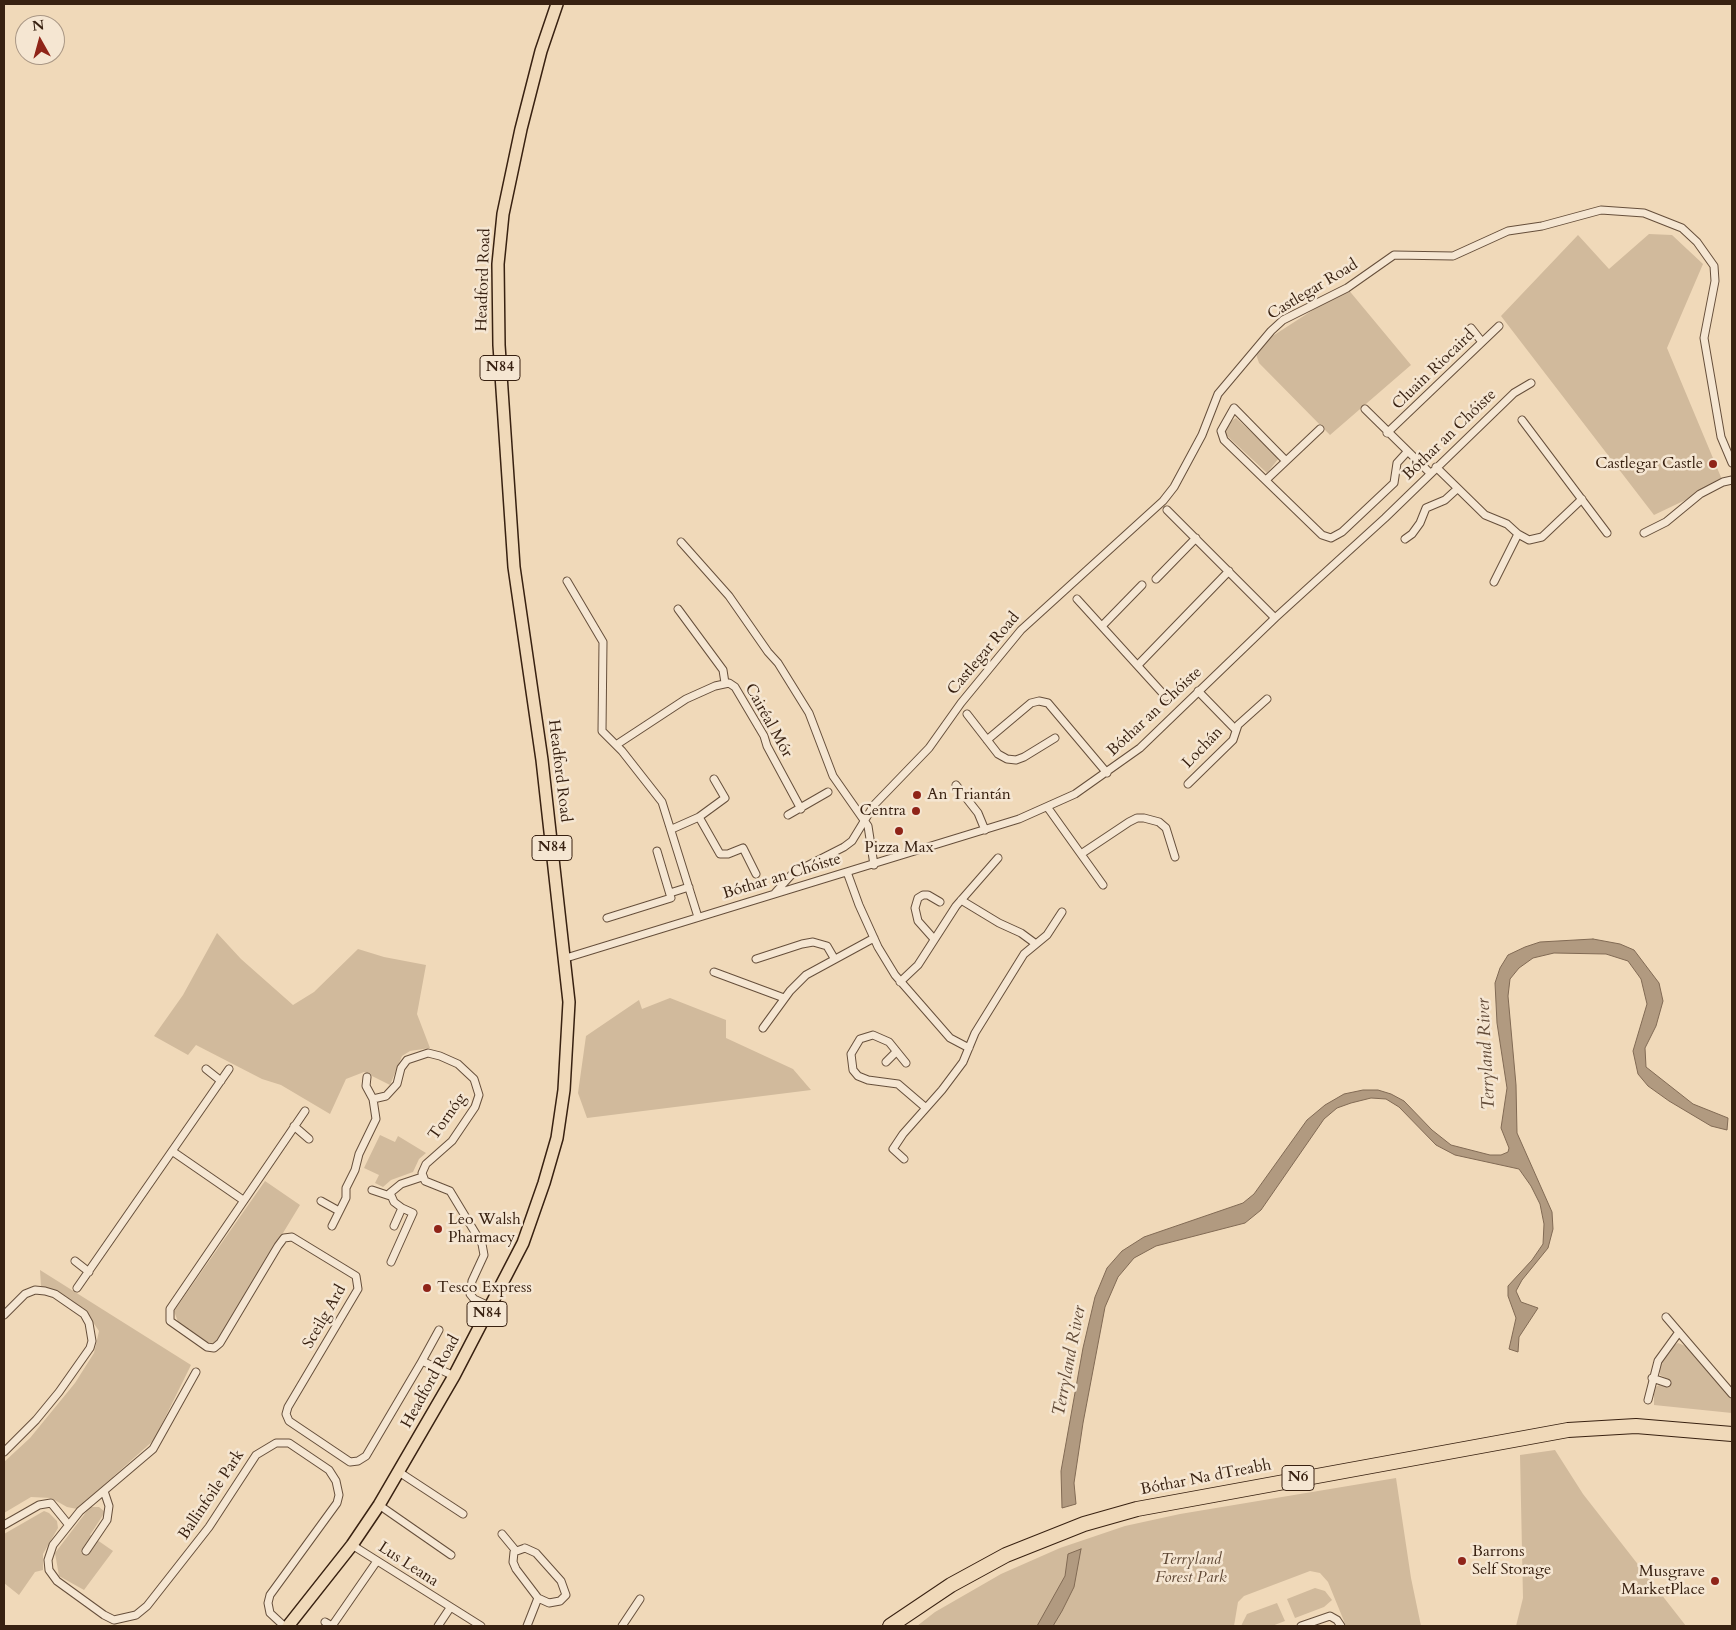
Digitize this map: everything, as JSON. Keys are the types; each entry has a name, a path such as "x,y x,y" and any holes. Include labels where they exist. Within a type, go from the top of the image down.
{"highway":[{"name":"Bóthar Na dTreabh","path":"890,1626 950,1585 1006,1555 1084,1524 1137,1509 1568,1430 1649,1426 1732,1434"}],"main road":[{"name":"Headford Road","path":"288,1626 352,1544 378,1505 454,1376 523,1243 557,1138 564,1090 569,1002 566,958 541,752 514,567 499,345 498,264 503,214 521,129 557,4"}],"street":[{"name":"Castlegar Road","path":"775,893 798,869 844,848 852,841 874,805 929,748 961,702 1020,630 1163,502 1174,487 1202,435 1218,394 1254,348 1283,320 1347,288 1394,255 1439,258 1453,256 1508,231 1542,226 1601,210 1644,212 1682,228 1696,242 1714,266 1715,281 1704,338 1721,436 1732,463"},
{"name":"Cluain Riocaird","path":"1388,433 1499,326"},
{"path":"1471,328 1482,342"},
{"name":"Bóthar an Chóiste","path":"566,958 984,830 1048,808 1107,773 1140,748 1275,618 1385,518 1514,393 1531,382"},
{"path":"1286,461 1234,408 1223,423 1221,436 1322,535 1331,538 1342,532 1394,483 1397,463 1407,452"},
{"name":"Cluain Riocaird","path":"1365,409 1430,473"},
{"path":"1522,420 1608,533"},
{"path":"1266,480 1320,429"},
{"path":"1436,467 1485,515 1507,524 1518,534 1529,540 1542,537 1582,499"},
{"path":"1644,534 1666,522 1700,494 1723,482 1732,480"},
{"path":"1405,539 1416,528 1426,508 1445,500 1458,489"},
{"path":"1166,510 1275,618"},
{"path":"1494,582 1518,534"},
{"path":"1156,579 1196,538"},
{"path":"681,542 729,596 768,652 778,663 809,713 833,776 865,820 874,865"},
{"path":"1138,665 1229,571"},
{"path":"567,581 603,642 602,731 660,797 672,828 698,917"},
{"path":"1102,626 1142,585"},
{"path":"1077,599 1166,697"},
{"path":"678,609 723,670 724,683"},
{"name":"Cairéal Mór","path":"616,745 686,699 724,683 736,687 764,736 801,809"},
{"name":"Lochán","path":"1198,691 1236,730"},
{"name":"Lochán","path":"1188,784 1233,740 1236,730 1267,699"},
{"path":"987,740 1031,703 1039,701 1048,703 1107,773"},
{"path":"967,714 998,754 1016,760 1055,738"},
{"path":"672,828 699,817 725,798 714,779"},
{"path":"956,785 978,813 984,830"},
{"path":"788,816 828,792"},
{"path":"1048,808 1103,884"},
{"path":"699,817 720,854 728,854 743,848 756,874"},
{"path":"1081,854 1129,822 1137,818 1144,818 1159,822 1166,828 1175,857"},
{"path":"607,918 671,898 657,851"},
{"path":"900,982 918,965 961,900 998,858"},
{"path":"847,872 874,938 887,964 900,982 950,1038 969,1048"},
{"path":"670,893 689,887"},
{"path":"934,939 918,921 915,908 918,898 923,895 928,894 940,902"},
{"path":"961,900 999,923 1021,933 1036,944"},
{"path":"904,1159 893,1149 903,1134 957,1071 990,1008 1024,954 1047,935 1062,912"},
{"path":"764,1028 784,998 806,975 834,958 874,938"},
{"path":"756,959 813,942 826,946 834,958"},
{"path":"714,972 784,998"},
{"path":"906,1063 889,1042 880,1036 866,1036 854,1045 851,1054 853,1070 858,1076 868,1080 898,1084 926,1108"},
{"path":"886,1062 896,1052"},
{"name":"Tornóg","path":"373,1099 390,1093 397,1084 403,1064 411,1057 422,1054 434,1054 444,1057 458,1064 474,1079 479,1095 475,1108 452,1142 426,1164 422,1170 422,1177"},
{"path":"206,1069 220,1081"},
{"path":"78,1288 229,1069"},
{"path":"332,1226 359,1154 376,1119 373,1099 366,1086 367,1078"},
{"name":"Sceilg Ard","path":"305,1110 170,1308 170,1321 207,1347 214,1348 220,1343 284,1238 292,1237 356,1276 358,1289 286,1414 289,1421 350,1462 358,1461 366,1456 439,1330"},
{"path":"294,1126 309,1139"},
{"path":"172,1151 243,1200"},
{"path":"390,1196 392,1190 398,1185 422,1177 426,1181 450,1191 482,1244 484,1255 472,1281 470,1294 474,1299 491,1307"},
{"path":"372,1190 390,1196 402,1208 413,1213 391,1262"},
{"path":"322,1201 339,1211"},
{"path":"394,1226 402,1208"},
{"path":"75,1261 89,1272"},
{"path":"4,1315 25,1294 35,1290 45,1291 54,1294 84,1314 89,1323 92,1340 90,1348 48,1406 4,1452"},
{"path":"1666,1317 1732,1394"},
{"path":"1648,1400 1652,1378 1663,1351 1679,1332"},
{"path":"422,1361 454,1376"},
{"name":"Ballinfoile Park","path":"196,1372 153,1449 68,1524 49,1552 49,1570 52,1576 104,1615 114,1620 132,1617 147,1606 210,1527 256,1455 276,1443 289,1443 329,1470 336,1481 339,1495 336,1503 270,1596 268,1603 270,1613 284,1626"},
{"path":"1652,1378 1667,1383"},
{"path":"399,1472 463,1514"},
{"path":"86,1551 107,1520 109,1506 104,1491"},
{"path":"4,1526 39,1505 50,1503 68,1524"},
{"path":"378,1505 451,1554"},
{"path":"502,1534 516,1551"},
{"name":"Lus Leana","path":"352,1544 479,1625"},
{"path":"525,1548 536,1553 565,1588 566,1595 555,1604 538,1598 516,1569 513,1562 516,1551 525,1548"},
{"path":"325,1622 332,1626 377,1561"},
{"path":"527,1626 538,1598"},
{"path":"622,1626 640,1599"},
{"path":"438,1626 450,1608"},
{"path":"1300,1626 1330,1616 1337,1620 1340,1626"}],"green space":[{"path":"1649,234 1672,235 1703,264 1667,348 1723,482 1654,515 1501,316 1578,235 1609,269"},
{"path":"1347,288 1411,365 1330,435 1259,363 1254,348"},
{"path":"1236,418 1279,458 1267,473 1224,433 1228,423"},
{"path":"217,933 241,959 293,1005 314,992 358,949 384,957 426,965 417,1014 430,1048 410,1051 402,1056 390,1085 364,1072 346,1079 330,1114 281,1085 262,1079 196,1045 188,1055 154,1036 183,995"},
{"path":"670,998 726,1020 726,1038 793,1069 811,1090 587,1118 578,1093 586,1036 639,1000 642,1009"},
{"path":"380,1135 395,1142 398,1136 426,1153 419,1159 413,1172 391,1180 383,1187 375,1183 379,1175 364,1168"},
{"path":"265,1181 300,1205 218,1340 213,1343 207,1342 178,1322 174,1311"},
{"path":"40,1270 191,1365 154,1440 77,1509 67,1507 51,1498 31,1497 4,1513 4,1462 30,1438 75,1383 94,1353 99,1331 83,1308 41,1286"},
{"path":"1678,1343 1688,1347 1732,1399 1732,1413 1654,1405 1654,1388 1659,1385 1668,1387 1671,1381 1660,1375 1660,1366 1668,1349"},
{"path":"1555,1450 1583,1494 1686,1626 1516,1626 1523,1598 1520,1455"},
{"name":"Terryland Forest Park","path":"1396,1478 1411,1578 1421,1626 1346,1626 1328,1582 1320,1573 1310,1571 1244,1596 1238,1602 1234,1626 917,1626 935,1612 1001,1574 1060,1548 1125,1526 1180,1514"},
{"path":"90,1507 99,1507 105,1512 90,1535 113,1551 84,1590 59,1576 55,1553"},
{"path":"44,1511 57,1521 58,1528 43,1554 43,1570 35,1572 19,1595 4,1583 4,1534"},
{"path":"1315,1588 1325,1591 1332,1600 1324,1607 1295,1618 1287,1599"},
{"path":"1277,1603 1285,1621 1272,1626 1241,1626 1247,1614"}],"shaded area":[{"path":"1593,939 1620,944 1634,950 1659,983 1663,1001 1656,1026 1645,1048 1646,1067 1693,1104 1728,1118 1727,1130 1711,1126 1669,1101 1648,1086 1638,1074 1633,1051 1647,1004 1641,979 1628,961 1606,954 1554,953 1533,958 1519,968 1510,979 1508,996 1516,1085 1517,1133 1552,1212 1553,1229 1548,1248 1522,1280 1516,1291 1521,1302 1538,1308 1519,1337 1518,1352 1509,1349 1516,1318 1508,1296 1508,1286 1532,1260 1543,1244 1544,1224 1540,1204 1531,1186 1519,1169 1455,1155 1436,1145 1399,1107 1386,1099 1371,1098 1351,1103 1337,1108 1324,1119 1261,1210 1245,1223 1156,1246 1134,1258 1118,1277 1105,1307 1083,1423 1074,1483 1076,1504 1062,1508 1061,1471 1083,1348 1095,1297 1107,1268 1122,1251 1144,1237 1243,1203 1254,1194 1307,1120 1325,1105 1344,1094 1363,1090 1378,1090 1391,1094 1404,1101 1432,1130 1451,1145 1490,1155 1501,1155 1508,1152 1509,1148 1501,1128 1507,1088 1497,1023 1495,983 1500,968 1508,955 1540,942"},
{"path":"1081,1549 1074,1587 1062,1611 1053,1626 1037,1626 1065,1576 1068,1554"}],"place":[{"name":"Castlegar Castle","path":"1713,464"},
{"name":"An Triantán","path":"917,795"},
{"name":"Centra","path":"916,811"},
{"name":"Pizza Max","path":"899,831"},
{"name":"Leo Walsh Pharmacy","path":"438,1229"},
{"name":"Tesco Express","path":"427,1288"},
{"name":"Barrons Self Storage","path":"1462,1561"},
{"name":"Musgrave MarketPlace","path":"1715,1581"}],"water label":[{"name":"Terryland River","path":"1487,1054"},
{"name":"Terryland River","path":"1070,1361"}]}
